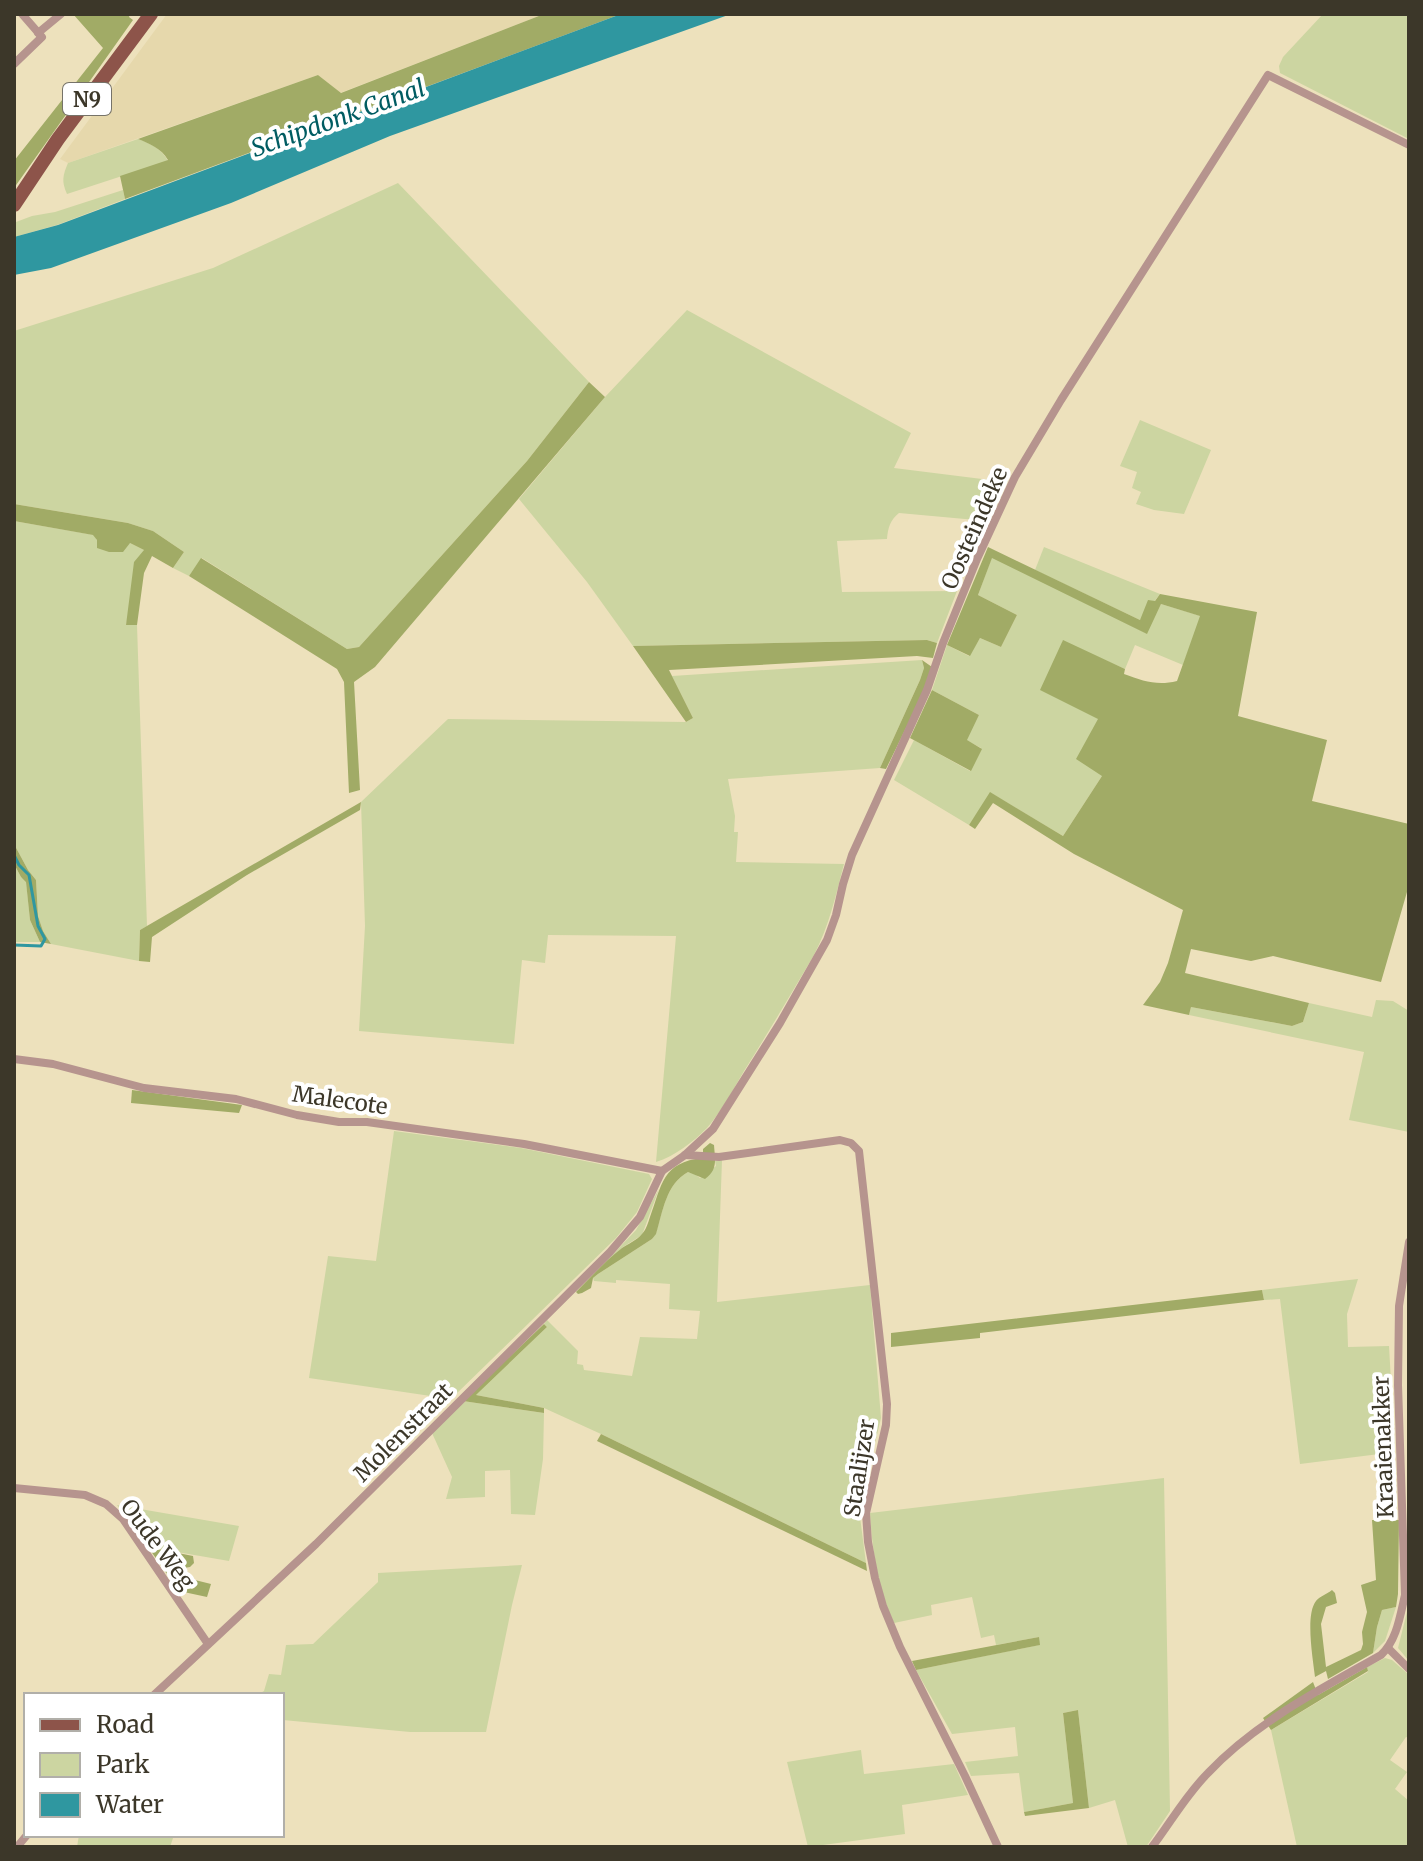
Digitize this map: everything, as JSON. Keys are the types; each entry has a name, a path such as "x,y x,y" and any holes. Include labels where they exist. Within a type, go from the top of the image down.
{"main road":[{"name":"N9","path":"14,205 58,139 151,14"}],"street":[{"path":"22,14 40,35"},
{"path":"14,64 61,14"},
{"name":"Oosteindeke","path":"685,1155 713,1129 780,1023 827,940 852,855 927,690 977,559 1015,477 1268,75 1409,145"},
{"name":"Malecote","path":"14,1059 53,1064 144,1088 236,1099 339,1122 367,1122 524,1144 661,1175"},
{"name":"Staalijzer","path":"685,1155 719,1157 840,1140 851,1143 859,1151 887,1404 886,1425 866,1513 875,1578 900,1647 998,1847"},
{"path":"661,1175 685,1155"},
{"name":"Molenstraat","path":"156,1693 316,1544 610,1252 640,1217 661,1175"},
{"name":"Kraaienakker","path":"1388,1648 1397,1628 1405,1595 1398,1385 1399,1306 1409,1242"},
{"name":"Oude Weg","path":"14,1488 85,1495 106,1504 123,1519 208,1644"},
{"path":"1152,1847 1207,1773 1235,1747 1284,1711 1388,1648 1409,1669"}],"shaded area":[{"path":"167,14 544,14 340,93 318,75 68,163 60,159"}],"green space":[{"path":"73,14 130,14 133,20 14,188 14,161 103,48"},
{"path":"544,14 621,14 125,199 120,176 168,160 159,149 138,139 318,75 341,93"},
{"path":"1323,14 1409,14 1409,139 1280,73 1283,57"},
{"path":"138,139 159,150 168,161 67,194 63,178 68,163"},
{"path":"398,183 589,382 527,461 359,647 347,649 202,558 189,576 173,568 184,552 153,531 128,523 14,504 14,331 213,268"},
{"path":"123,190 125,199 57,225 14,237 16,222"},
{"path":"687,310 911,433 894,468 1006,482 987,521 899,513 890,524 887,539 837,541 842,592 957,591 937,643 927,640 633,646 587,582 519,499 605,397"},
{"path":"589,382 605,397 375,667 354,682 360,790 349,793 344,682 337,669 189,576 201,558 347,649 359,647 527,461"},
{"path":"1140,420 1211,450 1184,514 1136,504 1141,492 1132,488 1137,472 1120,466"},
{"path":"14,504 128,523 153,531 184,552 173,568 152,556 144,573 137,625 126,625 134,562 144,550 130,543 123,552 109,552 97,548 93,535 14,521"},
{"path":"14,521 94,535 97,540 130,543 144,550 126,625 137,625 147,926 140,930 139,961 51,944 38,916 36,880 14,844"},
{"path":"988,547 1140,620 1148,600 1155,601 1160,594 1257,612 1238,716 1327,740 1312,801 1409,824 1409,885 1381,982 1273,956 1251,961 1191,949 1185,973 1309,1003 1303,1022 1292,1026 1191,1007 1189,1015 1143,1005 1160,982 1168,963 1183,910 1074,854 993,803 975,829 969,825 990,792 1063,836 1102,776 1076,759 1098,719 1040,690 1063,640 1125,669 1124,674 1150,682 1177,681 1200,616 1161,604 1147,634 992,558 978,595 1017,615 1001,647 980,638 970,656 947,645"},
{"path":"1044,547 1160,594 1140,620 1035,570"},
{"path":"992,557 1146,633 1161,604 1201,616 1183,665 1135,645 1125,669 1062,641 1098,719 1102,776 1063,836 991,793 969,825 894,780 914,740 970,771 981,748 966,740 979,715 932,690 947,645 969,656 980,638 1001,647 1017,615 978,595"},
{"path":"927,640 937,643 933,658 917,656 669,670 693,718 686,722 633,646"},
{"path":"922,660 924,668 920,680 880,768 728,779 735,816 734,832 738,832 736,862 844,864 828,922 814,955 722,1108 707,1128 683,1148 656,1162 676,936 548,935 545,963 522,960 514,1044 359,1031 365,926 361,802 448,719 686,722 693,718 672,676"},
{"path":"922,660 932,667 925,689 886,769 880,768 920,680 924,668"},
{"path":"932,690 979,715 967,740 982,749 971,771 910,738"},
{"path":"361,802 360,810 247,875 152,937 150,962 139,961 140,930"},
{"path":"14,844 36,880 38,916 51,944 40,942 30,920 26,882 14,864"},
{"path":"14,864 26,881 30,920 40,942 14,942"},
{"path":"1376,1000 1393,1001 1409,1011 1409,1132 1349,1120 1364,1052 1189,1015 1191,1007 1292,1026 1303,1022 1309,1003 1372,1017"},
{"path":"132,1090 242,1105 239,1113 131,1103"},
{"path":"394,1131 521,1148 649,1174 652,1179 637,1212 616,1238 451,1399 309,1378 328,1256 376,1261"},
{"path":"710,1143 714,1145 715,1160 709,1176 705,1179 688,1172 681,1177 670,1191 652,1239 598,1274 593,1278 591,1288 578,1294 576,1292 604,1264 643,1232 661,1185 671,1170 689,1160 703,1158 703,1149"},
{"path":"722,1160 717,1302 870,1285 881,1418 860,1517 866,1563 544,1408 476,1395 547,1327 544,1324 547,1320 578,1351 577,1364 583,1365 584,1370 632,1376 640,1337 697,1339 700,1311 669,1309 670,1284 616,1280 616,1283 594,1281 593,1278 652,1239 670,1191 681,1177 688,1172 700,1178 716,1166 715,1161"},
{"path":"659,1189 642,1235 599,1269 636,1230"},
{"path":"1358,1279 1347,1314 1348,1347 1389,1346 1395,1452 1300,1464 1280,1299 1264,1300 1262,1290"},
{"path":"1262,1290 1264,1300 980,1333 980,1338 891,1347 891,1333"},
{"path":"544,1324 547,1327 476,1395 544,1408 544,1413 463,1401"},
{"path":"463,1401 544,1413 543,1459 535,1515 511,1514 510,1470 485,1471 485,1497 446,1499 452,1477 432,1433"},
{"path":"601,1434 866,1563 867,1571 597,1441"},
{"path":"1164,1478 1170,1811 1146,1847 1128,1847 1115,1800 1089,1808 1078,1710 1063,1713 1073,1803 1024,1812 1019,1773 971,1776 965,1762 1018,1756 1015,1727 952,1734 916,1670 1039,1645 1039,1637 996,1645 994,1635 981,1638 972,1597 931,1605 932,1615 894,1623 877,1569 870,1513"},
{"path":"117,1505 239,1526 229,1561 148,1547"},
{"path":"1372,1520 1399,1520 1396,1607 1382,1610 1373,1653 1328,1679 1326,1671 1315,1677 1311,1616 1316,1601 1332,1590 1337,1603 1326,1607 1321,1624 1326,1667 1361,1650 1367,1612 1361,1585 1376,1580"},
{"path":"148,1547 193,1556 194,1563 184,1568 183,1577 211,1584 207,1597 179,1591"},
{"path":"522,1565 486,1732 410,1732 284,1720 284,1693 260,1693 269,1674 281,1675 286,1645 313,1644 378,1582 378,1573"},
{"path":"1409,1604 1409,1661 1398,1648"},
{"path":"1396,1607 1385,1641 1373,1653 1382,1610"},
{"path":"1039,1637 1040,1645 916,1670 912,1661"},
{"path":"1385,1658 1392,1660 1409,1675 1409,1738 1406,1737 1390,1760 1407,1772 1395,1789 1409,1801 1409,1847 1297,1847 1271,1730 1368,1672 1367,1667"},
{"path":"1367,1667 1368,1671 1271,1730 1263,1718 1313,1682 1318,1695"},
{"path":"1078,1710 1089,1808 1025,1816 1024,1812 1073,1803 1063,1713"},
{"path":"861,1750 864,1774 954,1764 968,1795 902,1805 905,1834 808,1847 787,1762"},
{"path":"79,1837 173,1837 170,1847 77,1847"}],"water":[{"path":"621,14 731,14 390,136 231,203 51,268 14,275 14,237 58,225"}],"waterway":[{"path":"14,855 29,875 38,926 45,939 41,946 14,945"}],"water label":[{"name":"Schipdonk Canal","path":"338,118"}]}
